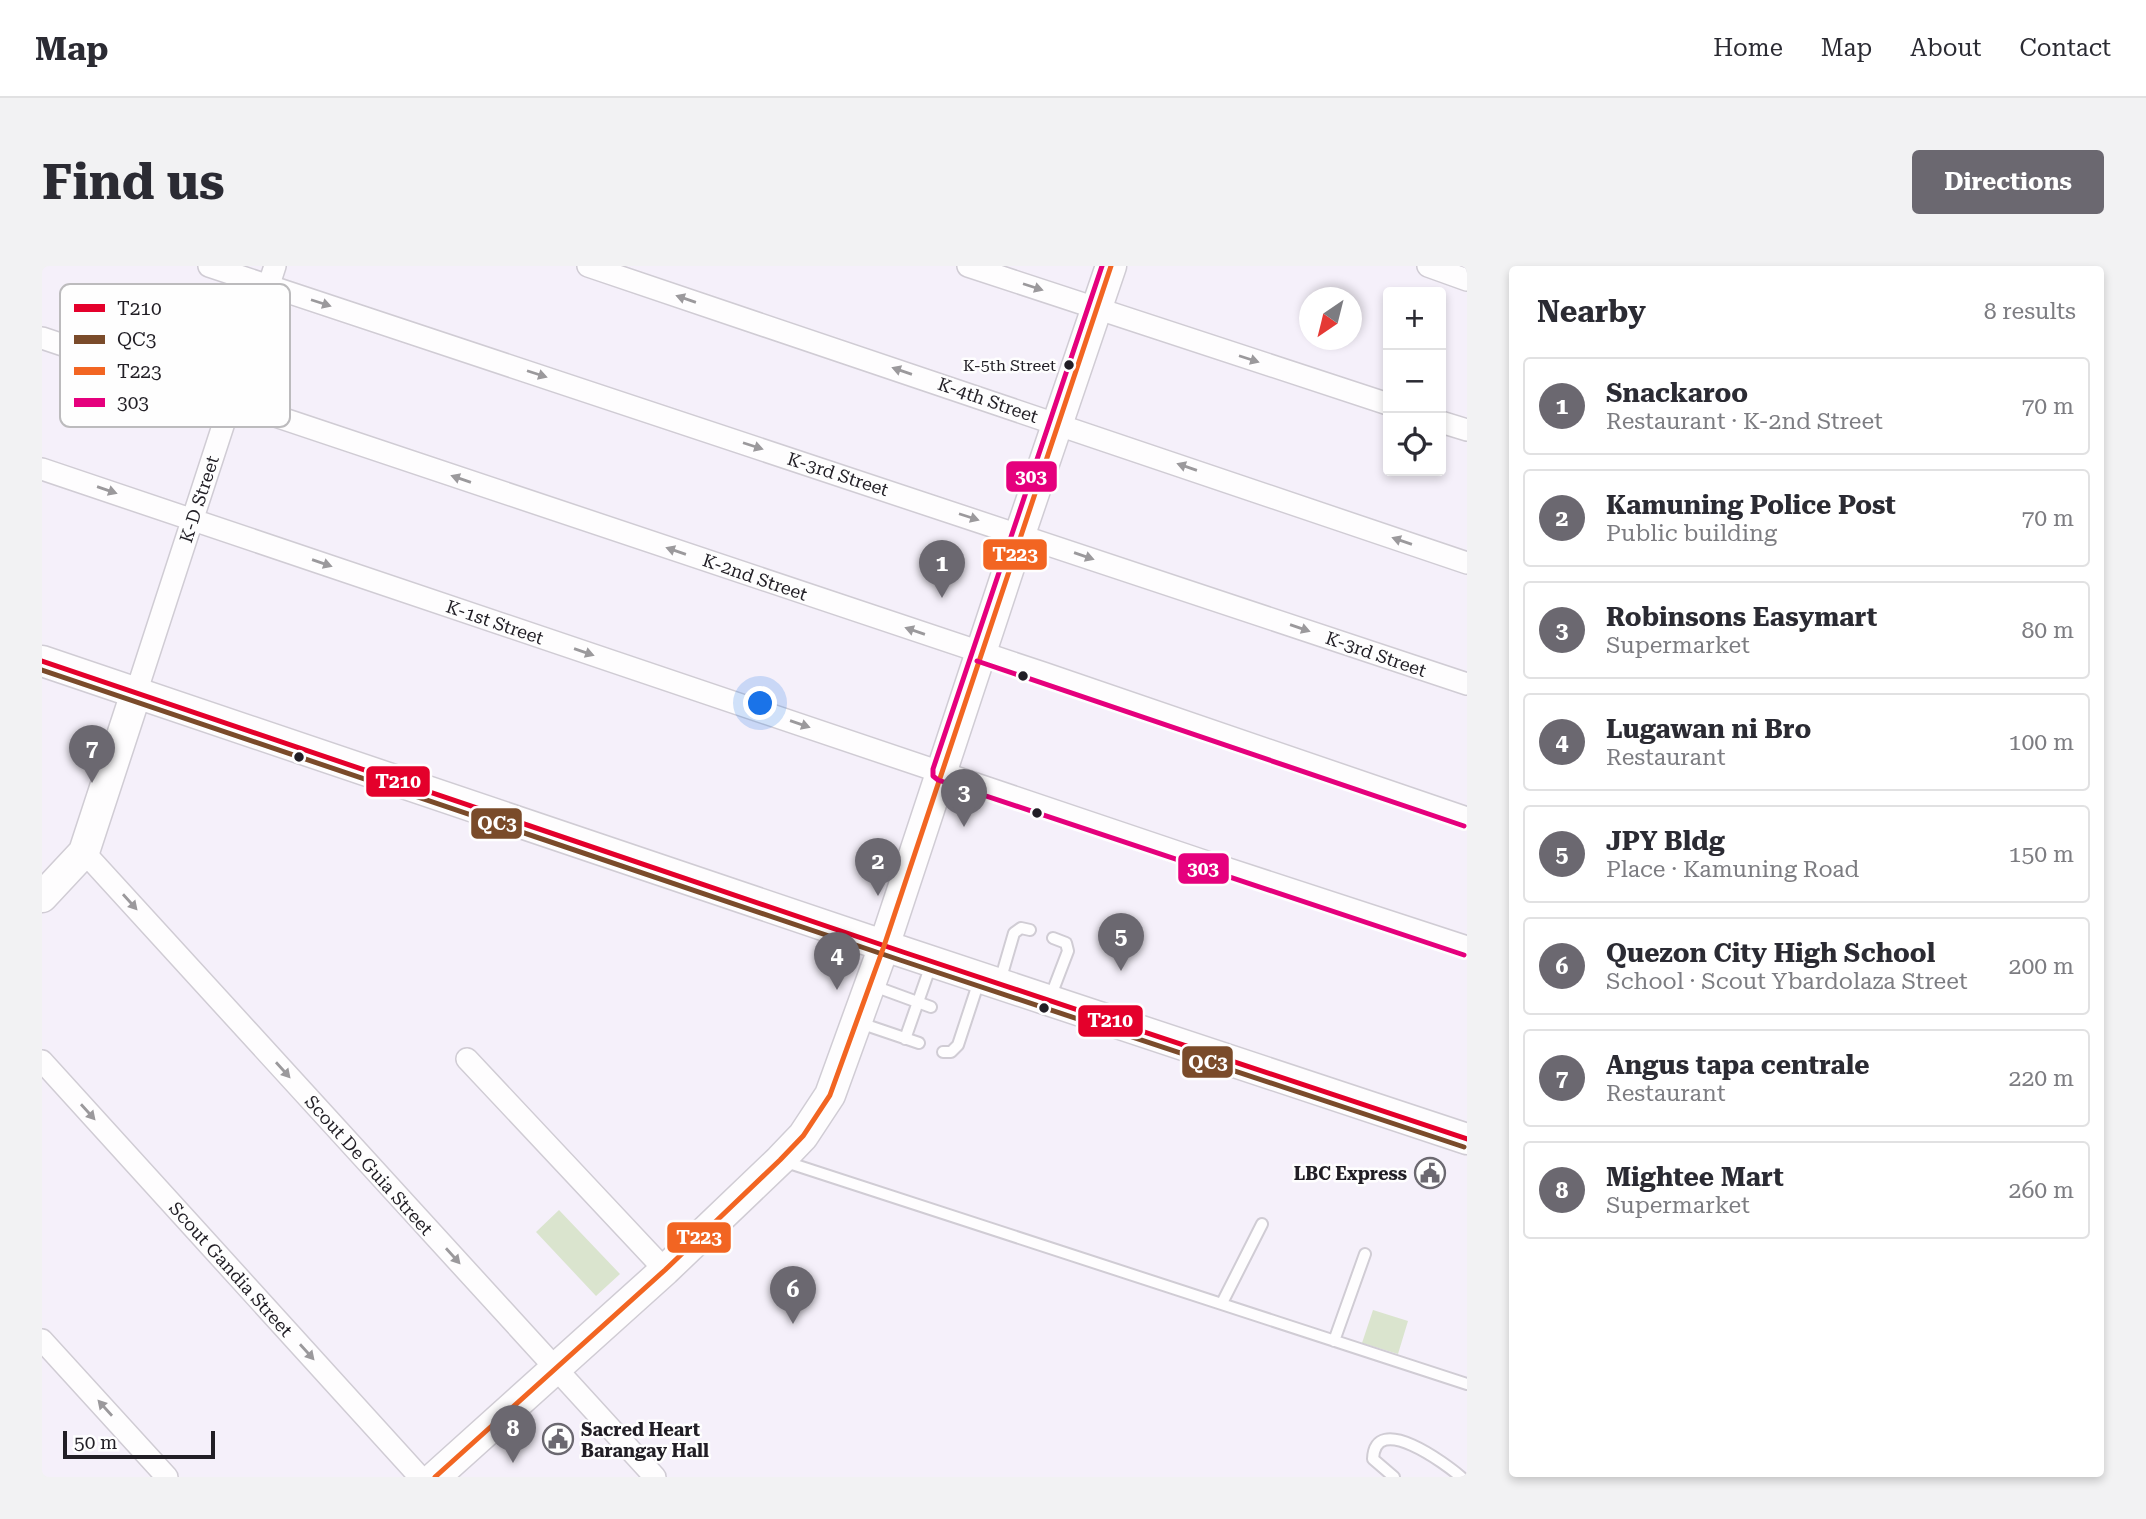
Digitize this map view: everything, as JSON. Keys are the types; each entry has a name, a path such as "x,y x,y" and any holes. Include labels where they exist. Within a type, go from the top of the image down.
{"street":[{"name":"K-3rd Street","path":"209,266 272,276 1020,534 1467,684"},
{"name":"K-4th Street","path":"588,266 1467,563"},
{"path":"968,266 1383,402"},
{"path":"435,1477 664,1270 780,1160 803,1136 830,1095 884,946 1111,266"},
{"path":"1427,266 1467,280"},
{"name":"K-2nd Street","path":"42,338 60,344"},
{"name":"K-2nd Street","path":"290,421 1467,818"},
{"path":"1446,424 1467,430"},
{"name":"K-D Street","path":"136,693 222,427"},
{"name":"K-1st Street","path":"42,469 1467,947"},
{"path":"42,661 884,946 1467,1139"},
{"path":"42,897 84,852 136,693"},
{"name":"Scout De Guia Street","path":"84,852 655,1477"},
{"path":"467,1059 664,1270"},
{"name":"Scout Gandia Street","path":"42,1061 420,1477"},
{"path":"42,1340 167,1477"}],"lane":[{"path":"943,1052 951,1052 958,1045 961,1017 990,981 1014,933 1021,928 1030,930"},
{"path":"1049,1001 1068,951 1066,943 1053,938"},
{"path":"905,1039 932,962"},
{"path":"870,985 931,1007"},
{"path":"857,1022 919,1043"},
{"path":"780,1160 1467,1384"},
{"path":"1222,1303 1262,1224"},
{"path":"1334,1341 1365,1254"},
{"path":"1394,1477 1373,1459 1374,1450 1387,1438 1400,1440 1442,1460 1461,1477"}],"green space":[{"path":"559,1210 620,1274 596,1296 536,1232"},
{"path":"1373,1310 1408,1321 1398,1354 1362,1343"}],"transit line":[{"name":"303","path":"1102,266 933,769 933,776 938,780 1464,955"},
{"name":"T223","path":"435,1477 665,1270 780,1160 803,1136 830,1095 884,946 1111,266"},
{"name":"T210","path":"42,661 1467,1139"},
{"name":"303","path":"977,661 1464,826"},
{"name":"QC3","path":"42,670 1464,1147"}],"place":[{"name":"K-5th Street","path":"1069,365"},
{"name":"Snackaroo","path":"942,598"},
{"name":"Angus tapa centrale","path":"92,783"},
{"name":"Robinsons Easymart","path":"964,827"},
{"name":"Kamuning Police Post","path":"878,896"},
{"name":"JPY Bldg","path":"1121,971"},
{"name":"Lugawan ni Bro","path":"837,990"},
{"name":"LBC Express","path":"1430,1173"},
{"name":"Quezon City High School","path":"793,1324"},
{"name":"Sacred Heart Barangay Hall","path":"558,1439"},
{"name":"Mightee Mart","path":"513,1463"}]}
